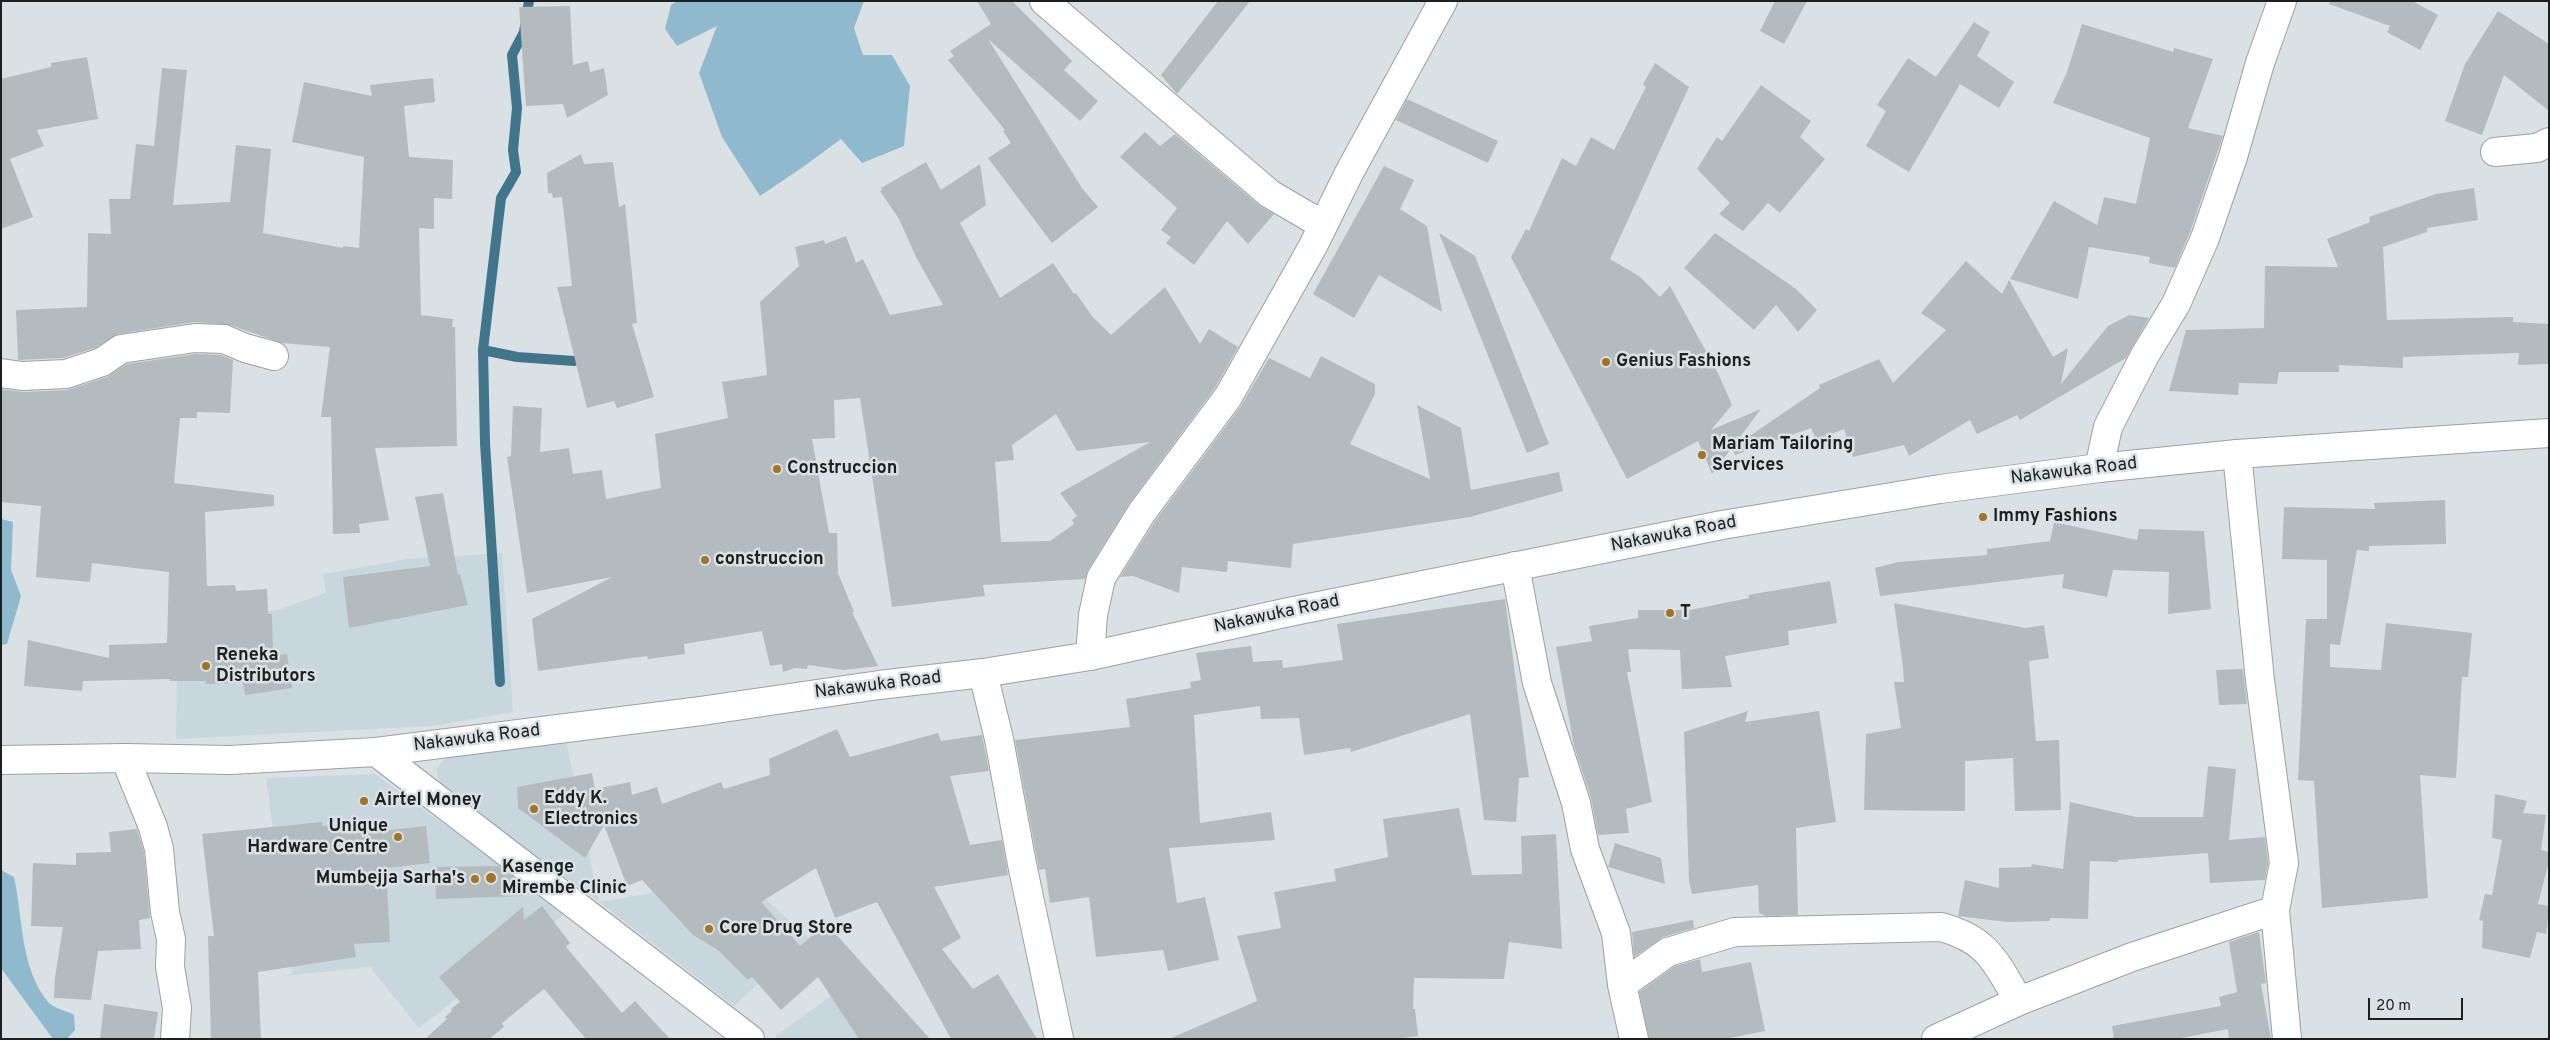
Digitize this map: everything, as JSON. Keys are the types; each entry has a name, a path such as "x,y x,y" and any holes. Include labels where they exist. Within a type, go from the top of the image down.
{"street":[{"path":"1044,1 1270,194 1323,225"},
{"path":"1090,656 1092,615 1101,578 1142,512 1228,397 1443,1"},
{"path":"2099,468 2108,427 2145,355 2176,304 2205,238 2233,157 2275,4"},
{"path":"2495,152 2537,148 2549,142"},
{"path":"1,373 22,376 66,374 102,362 121,349 195,338 224,339 274,356"},
{"name":"Nakawuka Road","path":"1,760 125,758 230,760 376,752 983,673 1090,656 1514,566 1722,525 1940,489 2099,468 2237,454 2549,432"},
{"path":"2237,454 2260,680 2284,863 2274,910 2287,1039"},
{"path":"1514,566 1537,684 1576,803 1585,849 1616,933 1622,985 1634,1039"},
{"path":"983,673 999,739 1022,864 1059,1039"},
{"path":"376,752 750,1039"},
{"path":"125,758 153,827 159,849 165,912 171,939 170,967 177,1008 175,1039"},
{"path":"1936,1039 2019,1001 2132,957 2274,910"},
{"path":"1622,985 1668,952 1735,932 1942,927 1961,933 1980,944 1993,958 2019,1001"}],"shaded area":[{"path":"677,1 864,1 854,28 863,55 892,55 910,86 904,146 862,163 841,139 760,196 722,137 699,73 717,26 677,46 665,29 671,5"},
{"path":"1,519 13,522 11,570 21,596 7,644 1,645"},
{"path":"502,553 513,712 433,726 176,739 178,615 239,616 278,610 326,593 323,574 408,559"},
{"path":"566,741 599,902 441,786 436,770 446,757"},
{"path":"375,774 566,913 419,1028 370,967 274,977 293,974 266,778"},
{"path":"650,865 728,866 809,938 734,1006 599,902 652,893"},
{"path":"1,870 14,877 24,943 33,975 40,990 51,1005 74,1015 75,1030 67,1039 53,1039 1,968"},
{"path":"866,971 917,1039 779,1039 775,1036"}],"building":[{"path":"977,1 1012,1 1072,61 1064,70 1098,101 1080,121 988,39 1082,188 1098,207 1052,243 988,158 1011,143 1003,131 1005,130 948,60 954,56 950,51 991,24"},
{"path":"1218,1 1250,1 1177,94 1161,75"},
{"path":"1775,1 1807,1 1784,44 1760,31"},
{"path":"2330,1 2412,1 2438,15 2420,50 2387,32 2390,26 2329,4"},
{"path":"570,6 573,65 588,61 590,72 604,68 608,95 567,118 563,104 526,106 519,7"},
{"path":"2498,11 2549,44 2549,111 2504,75 2482,135 2445,121 2465,64"},
{"path":"1974,22 1990,32 1977,56 2014,82 1999,108 1960,84 1909,172 1866,146 1886,111 1877,105 1908,58 1936,77"},
{"path":"2082,24 2173,52 2174,48 2213,59 2188,128 2223,136 2190,232 2175,268 2149,263 2150,257 2089,247 2078,299 2010,279 2054,201 2097,225 2104,197 2136,204 2150,138 2053,103 2067,72"},
{"path":"87,57 98,119 37,130 44,146 10,159 33,217 1,229 1,79 51,67 51,63"},
{"path":"1655,63 1689,87 1610,259 1639,276 1660,297 1670,286 1718,373 1732,405 1711,430 1761,409 1712,474 1698,441 1627,479 1511,257 1526,229 1529,231 1562,158 1576,166 1591,137 1614,150 1646,87 1643,84"},
{"path":"162,68 187,70 173,205 230,202 236,145 271,149 263,233 343,248 343,246 359,248 364,157 292,142 304,82 372,96 370,85 433,78 435,102 404,106 409,157 453,160 452,199 434,198 434,229 419,228 421,315 453,319 452,327 455,327 457,446 375,448 389,520 359,524 360,533 333,534 331,417 321,417 330,347 282,343 230,325 195,322 118,334 95,348 63,358 18,360 16,310 87,307 88,233 111,234 109,199 130,199 136,144 154,146"},
{"path":"1761,85 1811,121 1800,137 1825,159 1780,213 1768,203 1743,231 1719,214 1730,203 1697,169 1717,137 1722,141"},
{"path":"1407,99 1498,141 1488,163 1396,120"},
{"path":"1145,132 1160,146 1175,134 1260,206 1274,214 1248,244 1227,221 1194,265 1166,243 1171,237 1161,230 1177,208 1120,157"},
{"path":"581,154 584,164 613,162 619,207 625,204 637,323 632,324 654,397 617,408 614,401 587,408 557,287 572,286 562,197 553,198 552,193 548,193 547,173"},
{"path":"926,162 941,190 980,164 986,205 960,223 1000,298 1053,263 1074,294 1076,293 1092,316 1111,335 1165,287 1200,344 1209,329 1238,347 1215,388 1129,504 1088,570 1085,579 983,585 985,596 892,607 860,398 834,400 835,438 812,439 829,533 837,533 838,573 854,612 852,612 878,666 844,670 808,665 807,669 795,668 783,672 782,664 770,666 762,631 684,644 685,654 648,659 647,656 538,671 532,619 612,577 527,593 507,457 511,456 513,406 542,408 540,452 569,448 573,474 602,470 606,499 661,488 655,434 728,418 722,382 767,375 760,302 799,266 795,247 824,240 825,244 846,236 856,263 863,259 890,315 943,305 916,257 899,219 880,191 882,190 881,188","holes":["1056,414 1077,451 1150,442 1060,493 1077,516 1072,520 1074,524 1050,541 1001,542 995,462 1014,460 1012,445"]},
{"path":"1384,166 1414,180 1400,209 1427,226 1442,312 1379,275 1354,318 1313,294"},
{"path":"2474,188 2478,220 2427,228 2427,232 2383,247 2387,320 2513,317 2513,322 2549,324 2549,364 2518,365 2519,353 2403,357 2403,368 2339,365 2339,372 2279,372 2277,384 2239,383 2238,395 2169,391 2186,330 2264,328 2265,266 2338,267 2327,239 2370,222 2369,217 2436,194"},
{"path":"1439,233 1475,256 1549,444 1527,453"},
{"path":"1715,233 1796,289 1817,310 1798,332 1776,305 1754,330 1684,268"},
{"path":"1966,261 2002,294 2009,280 2053,357 2068,348 2061,384 2108,326 2129,315 2149,318 2126,358 2020,420 2017,415 1977,434 1970,420 1909,456 1904,445 1853,457 1844,429 1816,440 1811,428 1735,455 1732,448 1820,388 1819,385 1879,359 1893,383 1946,330 1921,313"},
{"path":"196,354 221,355 233,360 230,413 197,412 197,418 180,418 174,483 274,495 274,506 205,512 207,586 235,585 236,591 267,589 268,614 272,614 273,656 287,654 292,688 245,695 243,683 206,684 206,681 170,681 170,679 83,681 82,691 24,686 28,640 109,658 109,645 167,643 169,572 92,563 90,582 36,577 41,506 1,502 1,389 23,392 67,390 107,377 127,364"},
{"path":"1321,356 1375,384 1375,394 1350,444 1430,479 1417,405 1461,428 1471,490 1559,472 1563,491 1470,517 1293,544 1291,568 1228,561 1227,572 1182,567 1179,593 1133,576 1120,577 1155,521 1241,406 1269,358 1310,378"},
{"path":"443,493 458,575 460,574 468,605 349,628 343,577 430,566 415,497"},
{"path":"2445,500 2446,544 2369,546 2369,551 2357,550 2340,645 2330,644 2330,667 2381,670 2386,623 2472,633 2468,677 2462,677 2456,778 2420,775 2428,898 2322,908 2314,781 2298,780 2306,619 2327,619 2327,560 2282,559 2284,507 2375,509 2374,503"},
{"path":"2054,522 2137,540 2139,529 2204,531 2211,609 2168,614 2169,572 2113,570 2107,597 2062,588 2064,574 1880,596 1875,568 1898,562 1987,555 1987,549 2050,541"},
{"path":"1830,581 1837,623 1788,631 1789,645 1725,656 1732,687 1682,689 1680,650 1628,649 1631,672 1627,672 1652,802 1626,809 1629,833 1598,835 1591,798 1574,746 1556,647 1592,641 1589,626 1638,618 1638,610 1690,610 1749,598 1748,595"},
{"path":"1505,599 1529,777 1519,778 1516,822 1484,820 1470,714 1351,752 1350,748 1304,755 1299,718 1261,719 1260,706 1194,715 1200,823 1271,812 1275,840 1169,848 1177,903 1205,897 1219,960 1168,971 1163,950 1096,957 1089,897 1050,903 1045,869 1039,870 1015,740 1130,727 1126,699 1191,688 1190,682 1201,680 1196,653 1251,646 1253,662 1282,660 1283,668 1343,660 1337,624"},
{"path":"1894,603 2026,628 2044,625 2049,658 2029,661 2036,741 2059,740 2061,810 2015,811 2013,758 1965,761 1965,811 1864,810 1866,734 1901,728 1894,682 1904,682"},
{"path":"2243,669 2247,704 2219,705 2216,670"},
{"path":"1748,711 1745,722 1819,711 1836,822 1796,828 1798,915 1766,916 1759,913 1758,885 1692,894 1689,881 1684,732"},
{"path":"837,729 850,757 938,733 941,741 982,735 989,771 950,776 970,845 1002,840 1008,875 934,887 961,938 942,949 973,989 998,974 1037,1039 951,1039 877,902 835,918 816,868 761,902 800,946 826,923 930,1039 859,1039 818,977 781,1010 752,977 748,980 718,950 693,935 642,880 627,886 604,825 585,858 518,808 517,787 592,773 595,789 630,782 632,795 657,787 662,804 721,782 724,789 770,775 769,759"},
{"path":"2208,766 2236,769 2229,840 2265,837 2268,863 2265,880 2210,883 2208,853 2118,860 2118,862 2090,861 2088,919 2050,918 2050,921 2007,922 1958,916 1965,880 1999,888 1999,868 2031,867 2032,864 2063,869 2070,802 2136,817 2203,817"},
{"path":"2495,794 2527,801 2523,813 2546,815 2541,850 2549,852 2549,861 2538,904 2549,906 2549,913 2546,934 2537,932 2530,958 2482,948 2483,921 2479,920 2485,894 2492,895 2502,840 2492,838"},
{"path":"1459,808 1472,875 1522,874 1521,836 1556,834 1562,949 1509,942 1504,979 1414,978 1413,1009 1415,1009 1418,1036 1394,1039 1169,1039 1257,1001 1237,936 1281,928 1274,892 1336,881 1334,869 1388,857 1383,819"},
{"path":"380,821 381,831 426,826 430,863 386,868 390,942 354,944 356,957 258,972 261,1039 211,1039 208,936 214,936 202,834 322,822 322,826"},
{"path":"137,829 144,852 150,918 139,920 141,949 98,951 91,1000 54,998 55,977 63,927 31,926 33,863 76,865 76,853 111,852 109,832"},
{"path":"1615,843 1661,858 1665,884 1608,867"},
{"path":"499,866 523,884 523,896 436,899 435,867"},
{"path":"542,906 570,943 566,947 622,1013 635,1001 670,1039 586,1039 544,989 502,1023 504,1027 489,1039 425,1039 447,1019 445,1017 452,1011 451,1009 460,1002 439,977 523,907 524,920"},
{"path":"1693,920 1694,928 1663,937 1634,957 1632,932"},
{"path":"2259,932 2266,983 2261,984 2271,1039 2229,1039 2228,1029 2176,1039 2114,1039 2112,1026 2221,1006 2219,997 2237,992 2229,942"},
{"path":"1700,959 1702,972 1751,962 1765,1031 1725,1039 1649,1039 1639,992 1675,966"},
{"path":"104,1004 158,1012 154,1039 100,1039"}],"waterway":[{"path":"500,682 485,443 483,350 501,198 516,172 513,150 517,108 512,55 524,32 529,1"},
{"path":"483,350 517,357 574,361"}],"place":[{"name":"Genius Fashions","path":"1606,362"},
{"name":"Mariam Tailoring Services","path":"1702,455"},
{"name":"Construccion","path":"777,469"},
{"name":"Immy Fashions","path":"1983,517"},
{"name":"construccion","path":"705,560"},
{"name":"T","path":"1670,613"},
{"name":"Reneka Distributors","path":"206,666"},
{"name":"Airtel Money","path":"364,801"},
{"name":"Eddy K. Electronics","path":"534,809"},
{"name":"Unique Hardware Centre","path":"398,837"},
{"name":"Kasenge Mirembe Clinic","path":"491,878"},
{"name":"Mumbejja Sarha's","path":"475,879"},
{"name":"Core Drug Store","path":"709,929"}]}
